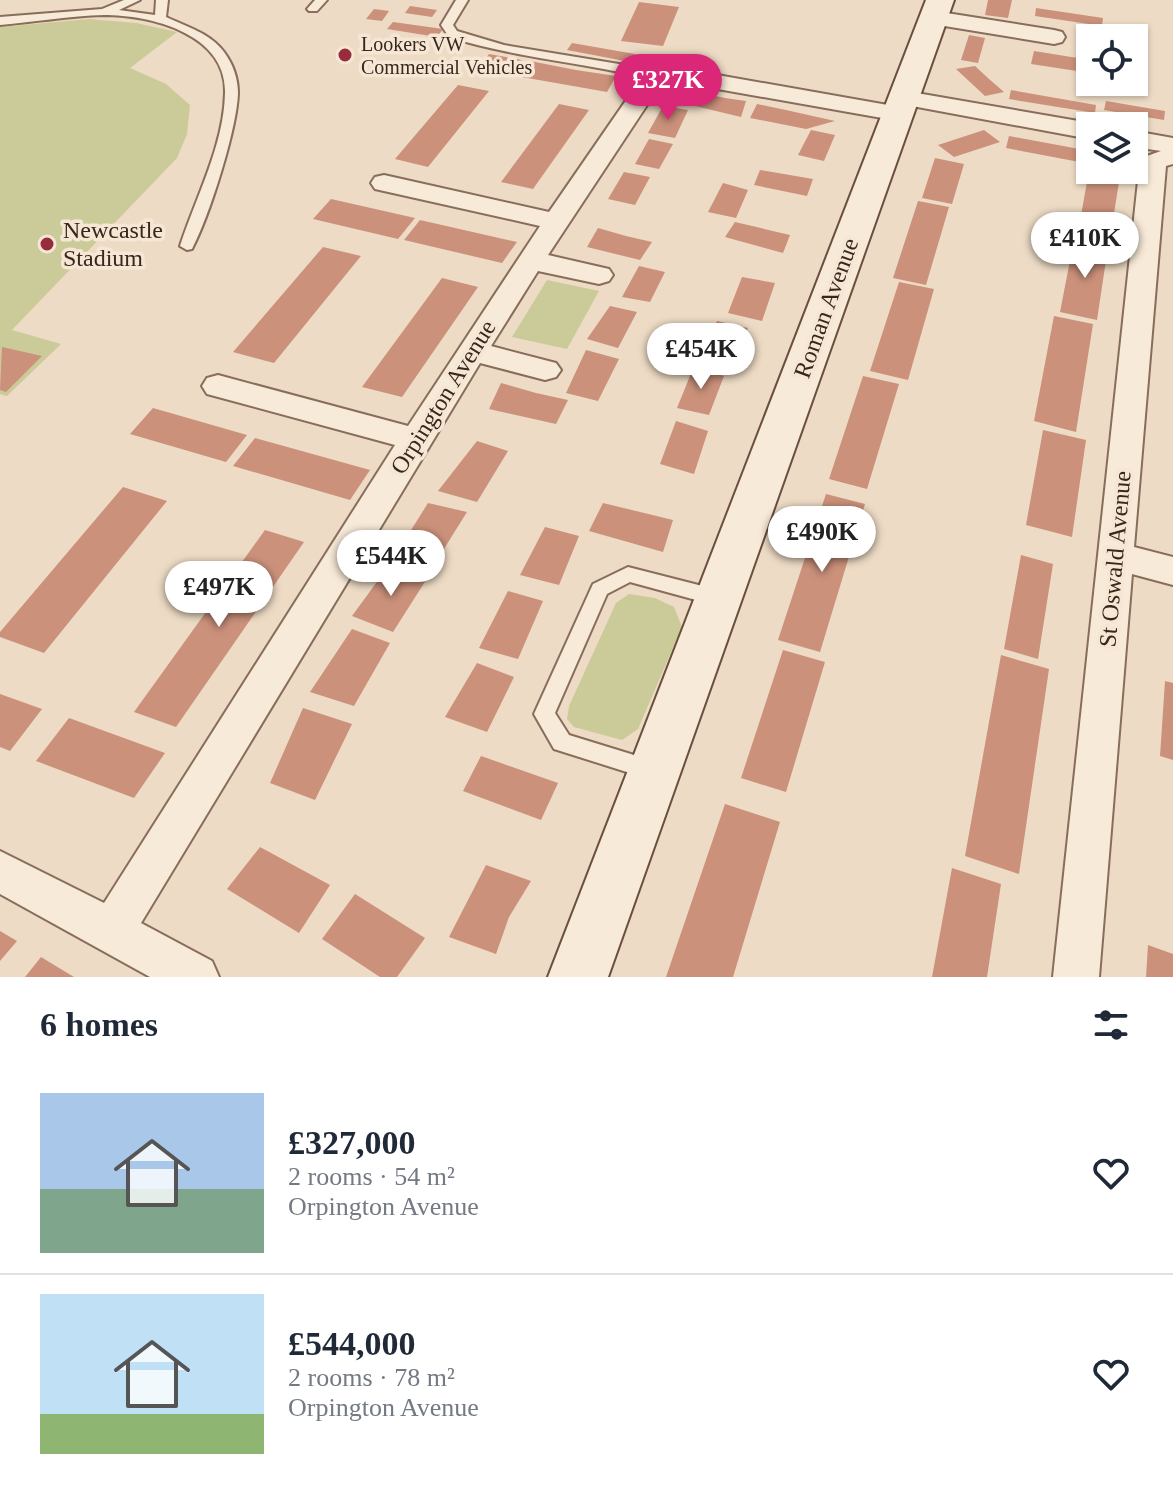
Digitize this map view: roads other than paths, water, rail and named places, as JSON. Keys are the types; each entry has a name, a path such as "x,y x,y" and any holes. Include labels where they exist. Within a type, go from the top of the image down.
{"street":[{"path":"937,9 1054,37"},
{"name":"Roman Avenue","path":"578,977 937,9"},
{"path":"663,78 678,75 1076,129"},
{"name":"Orpington Avenue","path":"111,932 529,260 646,88 663,78"},
{"path":"1148,142 1173,146"},
{"name":"St Oswald Avenue","path":"1076,977 1153,162 1173,157"},
{"path":"384,183 555,221"},
{"path":"529,260 599,275"},
{"path":"471,351 545,370"},
{"path":"218,386 415,439"},
{"path":"1115,556 1173,571"},
{"path":"0,871 196,977"}],"lane":[{"path":"104,12 134,0"},
{"path":"160,19 162,0"},
{"path":"462,0 447,25 453,34 482,43 627,67 663,78"},
{"path":"0,21 104,12 160,19 199,37 217,50 227,66 232,96 223,136 187,246"},
{"path":"655,771 562,742 544,714 600,589 628,574 718,598"}],"place":[{"name":"Lookers VW Commercial Vehicles","path":"345,55"},
{"name":"Newcastle Stadium","path":"47,244"}]}
